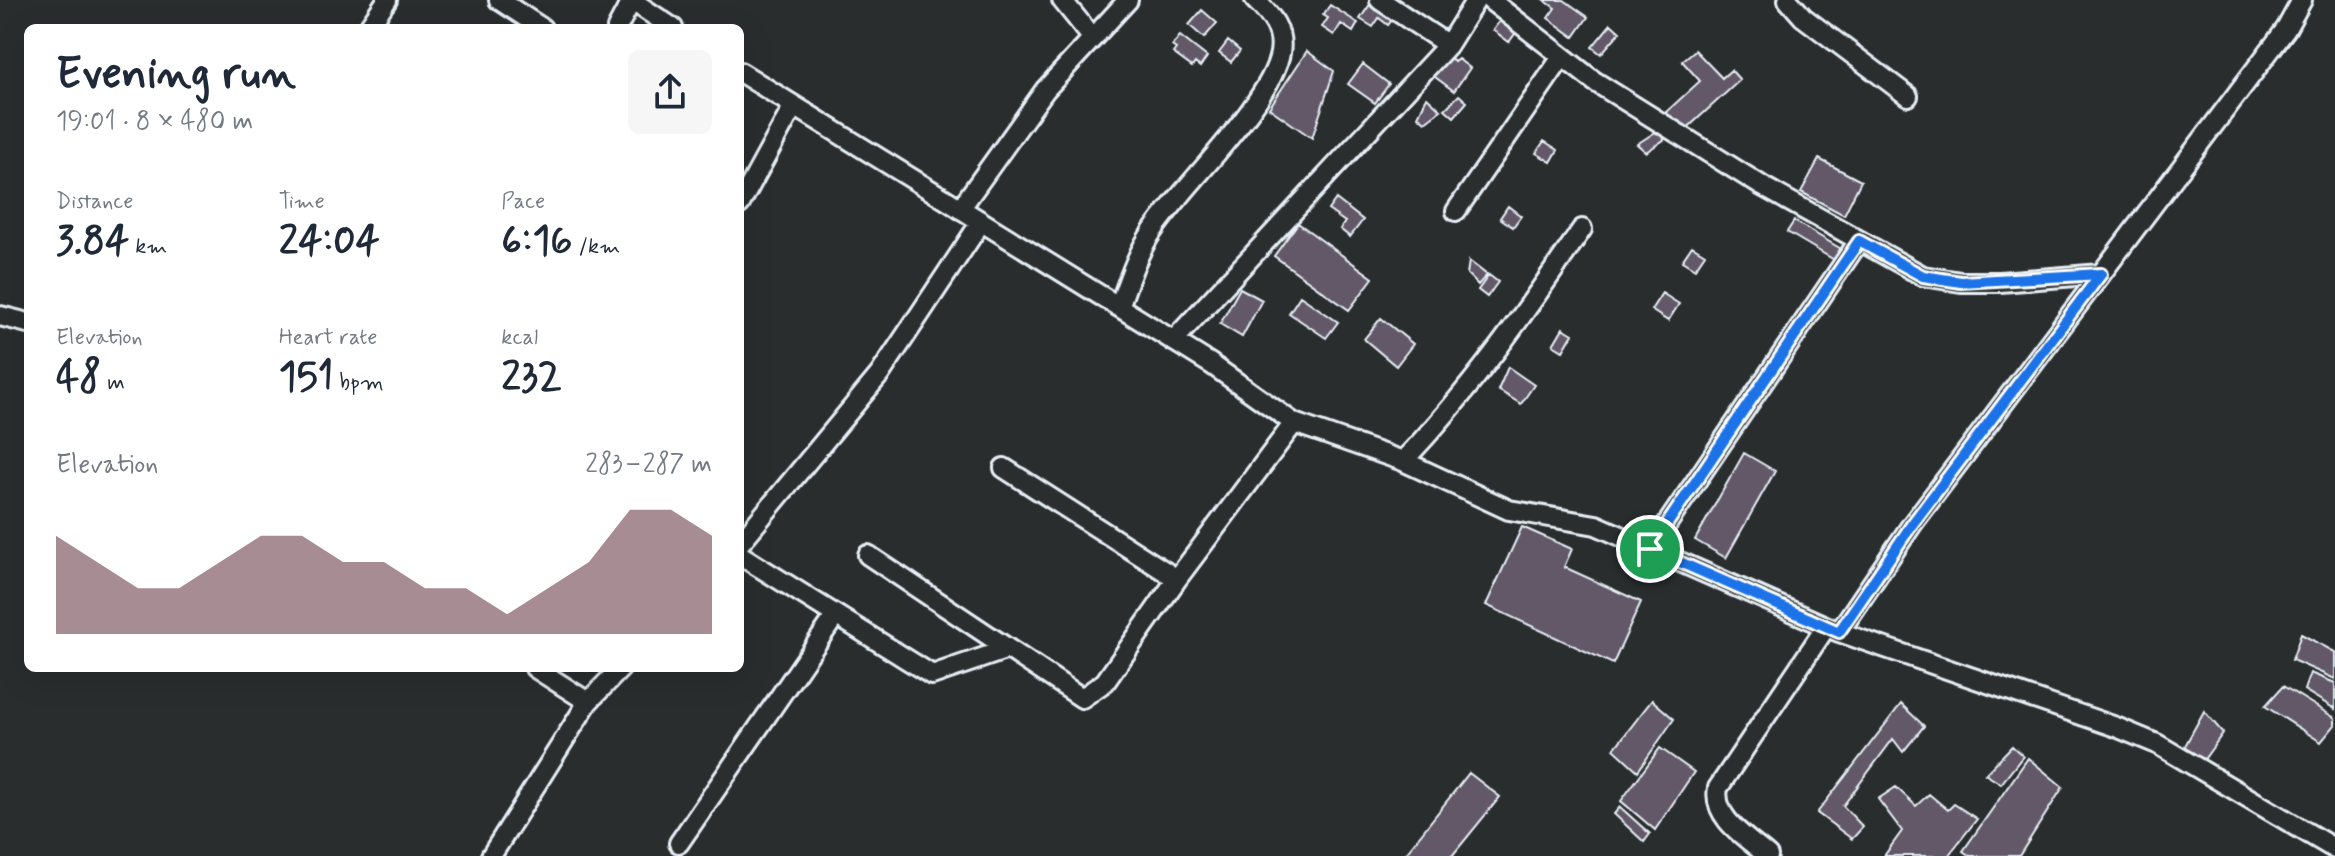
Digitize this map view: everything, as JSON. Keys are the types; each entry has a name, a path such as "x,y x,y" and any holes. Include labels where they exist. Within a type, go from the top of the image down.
{"street":[{"path":"371,24 387,0"},
{"path":"499,0 536,24"},
{"path":"619,24 632,0 667,24"},
{"path":"1062,0 1091,36"},
{"path":"960,209 1045,90 1091,36 1128,0"},
{"path":"1119,307 1135,260 1155,227 1249,110 1275,70 1281,38 1273,17 1255,0"},
{"path":"1380,0 1448,45"},
{"path":"1173,341 1448,45 1476,0"},
{"path":"1490,0 1594,81 1749,178 1923,276 1961,282 2101,274"},
{"path":"1788,0 1803,17 1908,96"},
{"path":"1768,856 1722,813 1715,801 1718,788 1913,523 2286,29 2302,0"},
{"path":"1456,211 1562,57"},
{"path":"744,75 1173,341 1294,423 1403,461 1509,510 1596,525 1833,630 2116,727 2157,744 2335,849"},
{"path":"744,197 793,107"},
{"path":"744,538 880,374 981,222"},
{"path":"1403,461 1456,406 1500,350 1582,229"},
{"path":"1650,549 1859,241"},
{"path":"0,316 24,322"},
{"path":"868,555 1082,698 1105,682 1177,579 1294,423"},
{"path":"1004,468 1177,579"},
{"path":"744,558 932,675 953,671 1008,649"},
{"path":"679,843 836,615"},
{"path":"541,672 588,702"},
{"path":"491,856 588,702 617,672"}],"building":[{"path":"1373,0 1395,16 1388,25 1379,18 1373,27 1360,19"},
{"path":"1544,0 1564,0 1588,17 1574,37 1548,18 1555,8"},
{"path":"1330,5 1358,23 1353,32 1341,24 1334,35 1322,27 1328,18 1323,15"},
{"path":"1202,10 1217,23 1204,38 1189,25"},
{"path":"1504,15 1520,27 1509,42 1493,30"},
{"path":"1611,24 1620,32 1601,54 1592,47"},
{"path":"1180,36 1207,57 1200,67 1195,63 1192,67 1173,53 1176,49 1172,46"},
{"path":"1228,41 1240,51 1231,62 1219,53"},
{"path":"1695,50 1722,78 1731,70 1740,80 1683,132 1665,113 1700,81 1682,61"},
{"path":"1307,51 1334,71 1312,138 1269,108"},
{"path":"1447,53 1454,62 1458,59 1470,68 1454,91 1431,74"},
{"path":"1363,64 1389,84 1375,103 1348,84"},
{"path":"1459,95 1467,102 1454,117 1445,109"},
{"path":"1427,97 1441,110 1425,122 1418,116"},
{"path":"1657,131 1665,139 1646,152 1637,144"},
{"path":"1544,141 1558,150 1551,162 1536,153"},
{"path":"1819,159 1861,181 1844,215 1801,192"},
{"path":"1336,199 1363,220 1350,237 1340,229 1345,222 1328,210"},
{"path":"1508,206 1521,216 1513,227 1500,218"},
{"path":"1794,221 1843,250 1836,261 1787,232"},
{"path":"1298,223 1373,278 1349,310 1274,256"},
{"path":"1692,246 1705,254 1695,269 1682,261"},
{"path":"1469,261 1487,275 1478,285 1467,274"},
{"path":"1489,275 1498,282 1487,297 1478,290"},
{"path":"1240,288 1262,300 1242,337 1220,324"},
{"path":"1662,293 1679,304 1668,321 1651,310"},
{"path":"1300,296 1338,322 1326,338 1289,313"},
{"path":"1381,318 1413,344 1396,366 1364,339"},
{"path":"1563,328 1573,334 1563,351 1553,345"},
{"path":"1508,367 1534,385 1521,404 1498,390"},
{"path":"1744,453 1775,471 1726,558 1695,540"},
{"path":"1522,527 1572,549 1564,567 1641,602 1613,664 1486,605"},
{"path":"2301,634 2335,652 2335,679 2292,660"},
{"path":"2310,673 2335,683 2335,709 2304,690"},
{"path":"2283,686 2335,718 2335,725 2321,742 2265,706"},
{"path":"1652,700 1674,719 1638,771 1614,749"},
{"path":"1901,704 1924,726 1903,752 1893,739 1843,806 1863,827 1852,839 1817,813"},
{"path":"2204,711 2223,733 2200,765 2180,755"},
{"path":"2012,746 2023,756 2001,784 1985,774"},
{"path":"1660,748 1694,772 1655,830 1621,801"},
{"path":"2028,758 2063,787 2019,856 1970,856 1963,851"},
{"path":"1469,773 1500,797 1452,856 1410,856 1406,853"},
{"path":"1896,787 1916,806 1929,794 1948,810 1954,804 1977,819 1948,856 1884,856 1902,831 1878,799"},
{"path":"1620,807 1650,834 1644,842 1614,814"}],"route":[{"path":"1859,241 1923,276 1961,282 2101,274 1913,523 1839,632 1721,583 1650,549 1859,241"}]}
